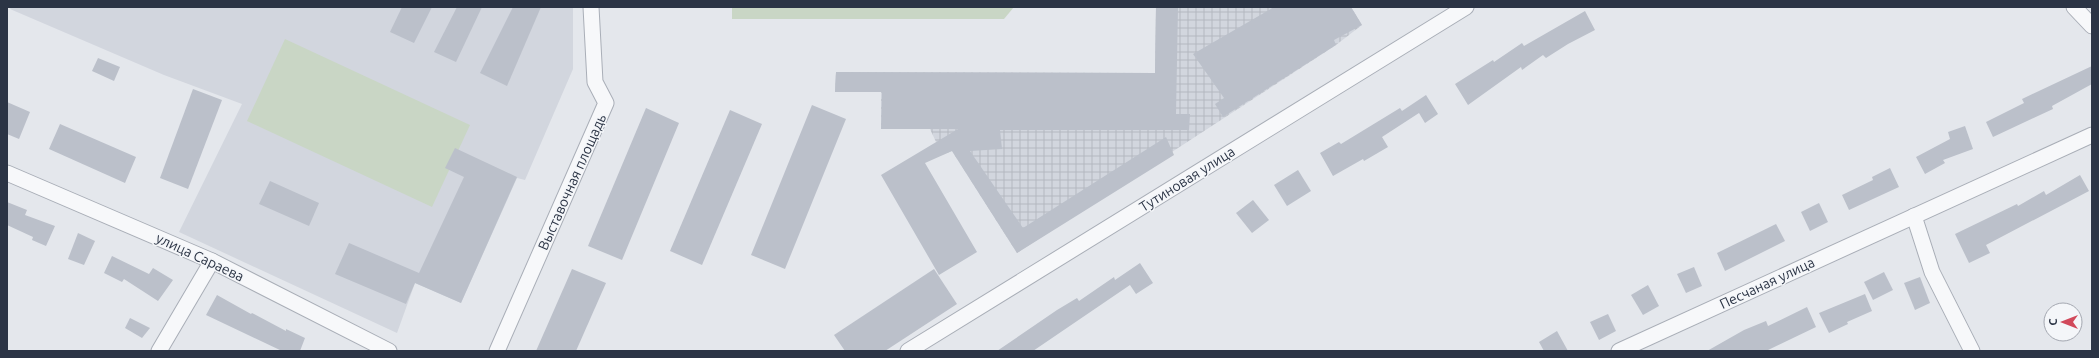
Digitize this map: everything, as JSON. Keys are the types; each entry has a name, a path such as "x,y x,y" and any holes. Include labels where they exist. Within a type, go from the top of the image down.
{"street":[{"name":"Выставочная площадь","path":"497,351 606,103 595,82 592,7"},
{"name":"Тутиновая улица","path":"908,351 1466,7"},
{"path":"2074,7 2092,26"},
{"name":"Песчаная улица","path":"1620,351 2092,135"},
{"name":"улица Сараева","path":"7,173 212,261 389,351"},
{"path":"1914,216 1932,272 1972,351"},
{"path":"158,351 212,261"}],"shaded area":[{"path":"11,7 573,7 573,69 525,180 517,178 461,303 415,283 397,333 179,232 242,104 164,75 10,9"},
{"path":"1156,7 1351,7 1362,25 1336,45 1017,253 952,151 942,155 930,129 881,129 881,92 835,92 836,72 1155,73"}],"green space":[{"path":"732,7 1014,7 1004,19 732,19"},
{"path":"285,39 470,125 432,207 247,121"}],"building":[{"path":"402,7 432,7 414,43 390,32"},
{"path":"457,7 482,7 456,62 434,52"},
{"path":"513,7 541,7 507,86 480,73"},
{"path":"1156,7 1178,7 1176,114 1190,114 1189,130 1000,130 1002,149 970,151 1023,228 1166,137 1174,155 1017,253 952,151 925,163 977,252 939,275 881,175 958,129 881,129 882,92 835,92 836,72 1155,73"},
{"path":"1274,7 1351,7 1362,25 1334,40 1336,45 1223,117 1215,104 1224,98 1193,54"},
{"path":"1585,11 1595,30 1568,44 1546,58 1543,55 1522,70 1521,67 1468,105 1455,84 1493,60 1494,62 1522,43 1524,46"},
{"path":"98,58 120,67 114,81 92,71"},
{"path":"2092,66 2092,84 2052,106 2053,109 1993,137 1986,122 2024,103 2022,99"},
{"path":"193,89 222,100 188,189 160,178"},
{"path":"1426,95 1438,114 1425,123 1419,113 1382,137 1388,147 1333,176 1320,153 1339,142 1341,144 1400,108 1402,111"},
{"path":"7,102 30,112 19,139 7,134"},
{"path":"812,105 846,119 785,269 751,255"},
{"path":"646,108 679,123 622,260 588,246"},
{"path":"730,110 762,124 702,265 670,251"},
{"path":"60,124 136,157 125,183 49,149"},
{"path":"1965,126 1973,149 1943,160 1945,163 1925,174 1916,157 1950,139 1948,132"},
{"path":"455,148 517,177 461,303 415,283 406,304 335,274 349,243 419,273 464,177 445,168"},
{"path":"1890,168 1899,187 1849,210 1842,195 1873,180 1872,177"},
{"path":"1298,170 1311,191 1287,206 1274,185"},
{"path":"2080,175 2089,191 1986,245 1990,253 1969,263 1955,234 2017,204 2018,206 2044,191 2046,195"},
{"path":"270,181 319,203 309,226 259,204"},
{"path":"1253,200 1269,220 1252,233 1236,213"},
{"path":"7,202 27,210 25,215 55,226 46,246 32,240 33,237 7,225"},
{"path":"1819,203 1828,222 1810,231 1801,212"},
{"path":"1776,224 1785,241 1725,271 1717,253"},
{"path":"78,233 95,241 84,265 68,259"},
{"path":"112,256 149,274 153,268 173,280 158,301 124,279 122,282 104,273"},
{"path":"1140,263 1153,283 1136,294 1130,285 1033,351 997,351 1057,310 1077,298 1079,301 1114,277 1115,280"},
{"path":"1694,267 1702,286 1686,293 1677,274"},
{"path":"572,269 606,283 576,351 536,351"},
{"path":"934,269 957,304 885,351 845,351 834,335"},
{"path":"1884,272 1893,290 1873,300 1864,282"},
{"path":"1920,277 1930,303 1915,310 1904,283"},
{"path":"1648,285 1659,306 1643,315 1631,295"},
{"path":"1865,294 1872,311 1847,322 1848,324 1829,333 1819,313"},
{"path":"217,295 251,314 252,313 286,331 286,329 305,338 300,351 282,351 206,315"},
{"path":"1807,307 1816,327 1766,351 1707,351 1744,330 1766,321 1768,326"},
{"path":"1608,314 1616,331 1599,340 1590,322"},
{"path":"130,318 150,328 142,338 125,328"},
{"path":"1557,331 1568,351 1544,351 1539,342"}]}
